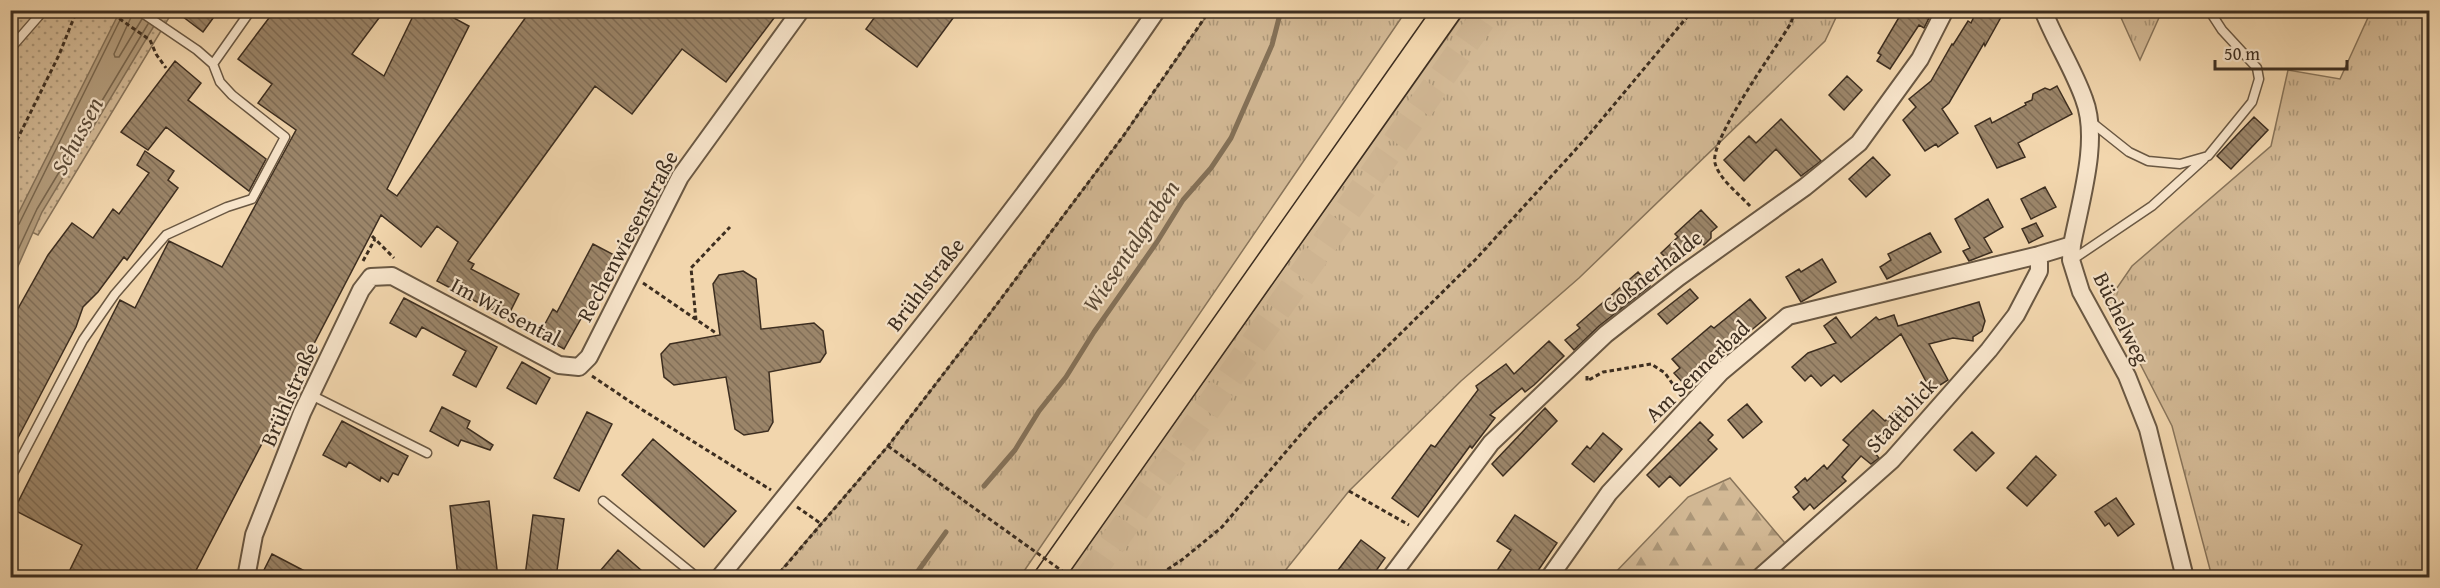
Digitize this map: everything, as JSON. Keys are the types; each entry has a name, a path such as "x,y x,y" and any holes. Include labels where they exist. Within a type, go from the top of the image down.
{"highway":[{"path":"1048,578 1448,10"}],"street":[{"name":"Rechenwiesenstraße","path":"579,367 589,357 680,177 801,10"},
{"name":"Brühlstraße","path":"718,578 784,498 1095,101 1157,10"},
{"name":"Goßnerhalde","path":"1390,578 1491,443 1606,334 1859,143 1920,59 1945,10"},
{"name":"Büchelweg","path":"2043,10 2085,100 2090,121 2083,188 2072,252 2081,292 2127,376 2148,429 2185,578"},
{"name":"Am Sennerbad","path":"1549,578 1609,493 1721,372 1788,316 2039,255 2072,252"},
{"name":"Stadtblick","path":"1759,578 1892,460 1989,350 2016,315 2039,271 2039,255"},
{"name":"Brühlstraße","path":"246,578 254,536 302,413 361,290 370,277 392,276 414,287"},
{"name":"Im Wiesental","path":"414,287 559,365 579,367"}],"lane":[{"path":"10,49 44,10"},
{"path":"10,478 83,340 116,294 166,235 226,207 252,199 285,137 232,95 220,82 213,64 138,10"},
{"path":"213,64 251,10"},
{"path":"2072,252 2152,206 2208,156 2252,102 2257,93 2259,79 2257,68 2222,30 2210,10"},
{"path":"2090,121 2129,152 2148,161 2180,164 2208,156"},
{"path":"311,395 427,453"},
{"path":"603,501 698,578"}],"path":[{"path":"10,154 59,55 77,10"},
{"path":"775,578 888,446 1124,135 1210,10"},
{"path":"1155,578 1183,559 1222,527 1312,421 1476,259 1587,137 1693,10"},
{"path":"1760,217 1726,181 1715,164 1715,152 1737,108 1791,22 1795,10"},
{"path":"109,12 150,40 166,68"},
{"path":"696,320 690,268 730,227"},
{"path":"629,274 716,333"},
{"path":"1589,371 1587,381 1603,372 1651,364 1665,373 1683,401 1690,405"},
{"path":"579,367 820,523"},
{"path":"888,446 1072,578"},
{"path":"1349,491 1423,534"}],"green space":[{"path":"1466,10 1839,11 1825,41 1579,278 1461,381 1349,491 1280,577 1065,577"},
{"path":"10,11 173,11 38,235 11,222"},
{"path":"1210,11 1406,11 1020,577 775,577 888,446 988,316 1124,135"},
{"path":"2118,11 2162,11 2140,60"},
{"path":"2371,11 2429,11 2429,577 2212,577 2172,426 2108,301 2132,266 2271,146 2288,70 2340,79"},
{"path":"1730,478 1790,549 1759,577 1610,578 1688,497"}],"water":[{"name":"Schussen","path":"120,11 163,11 42,212 11,282 11,228"}],"building":[{"path":"174,10 219,10 203,32"},
{"path":"275,10 385,10 352,54 384,76 416,10 439,10 469,26 387,189 397,196 531,10 780,10 726,82 682,49 632,114 595,86 468,261 474,264 471,269 519,294 507,318 437,281 458,242 437,226 421,247 381,215 192,578 66,578 82,545 14,510 120,300 135,308 169,241 222,267 296,130 258,103 272,84 238,59"},
{"path":"880,10 959,10 917,67 866,29"},
{"path":"1895,10 1928,10 1926,13 1930,16 1924,28 1919,25 1890,69 1877,61 1881,55 1878,53 1901,14"},
{"path":"1977,10 2005,10 1949,103 1942,109 1958,133 1938,147 1936,144 1925,151 1903,120 1916,107 1909,99 1931,81 1952,44 1968,21 1971,23"},
{"path":"175,61 201,83 188,100 266,159 249,191 166,127 148,150 121,132"},
{"path":"1847,76 1862,90 1844,110 1829,95"},
{"path":"2057,86 2072,114 2018,143 2025,157 1997,168 1975,126 1990,118 1992,123 2026,105 2025,103 2032,100 2033,94 2045,88 2050,90"},
{"path":"2254,117 2268,130 2231,169 2217,156"},
{"path":"1781,119 1821,161 1801,176 1776,149 1744,181 1724,160 1749,136 1756,143"},
{"path":"145,151 174,171 168,180 178,188 127,260 124,257 98,292 83,307 76,327 10,453 10,323 48,255 72,223 93,238 113,209 119,214 149,173 137,165"},
{"path":"1873,157 1890,175 1866,197 1849,179"},
{"path":"2045,187 2056,207 2031,219 2021,199"},
{"path":"1988,199 2003,227 1984,238 1992,252 1969,261 1963,251 1970,248 1955,219"},
{"path":"1701,210 1717,227 1711,232 1711,238 1704,245 1701,242 1695,247 1693,245 1673,265 1661,253 1678,237 1675,234"},
{"path":"2036,223 2043,236 2029,243 2022,229"},
{"path":"1930,233 1941,252 1887,279 1880,267 1891,260 1888,254"},
{"path":"593,244 616,256 564,349 539,335 553,309 557,312"},
{"path":"1822,259 1836,282 1801,302 1786,277 1799,269 1801,272"},
{"path":"743,271 756,279 761,329 814,323 823,331 826,353 820,362 769,372 773,422 768,431 744,435 735,429 726,377 674,385 664,377 661,354 670,344 720,335 713,284 719,275"},
{"path":"1638,272 1650,286 1599,326 1574,350 1565,340 1580,328 1577,325"},
{"path":"1690,289 1698,298 1667,324 1658,314"},
{"path":"404,298 497,347 476,387 453,375 466,351 422,327 416,337 390,323"},
{"path":"1750,299 1766,318 1685,385 1674,373 1680,368 1672,359 1711,326 1714,328"},
{"path":"1979,302 1985,321 1982,331 1973,337 1973,341 1953,338 1929,344 1948,380 1931,391 1901,334 1841,382 1834,375 1821,386 1811,375 1805,381 1792,367 1808,353 1836,343 1824,326 1836,317 1851,338 1876,317 1879,320 1894,315 1898,326"},
{"path":"1549,341 1564,356 1534,385 1525,392 1522,388 1490,415 1495,418 1472,448 1470,446 1418,517 1392,498 1431,445 1435,447 1478,390 1476,386 1506,364 1514,374"},
{"path":"522,362 550,378 536,404 507,388"},
{"path":"1747,404 1762,422 1743,438 1728,420"},
{"path":"442,407 470,421 467,428 493,445 490,450 461,440 458,446 430,431"},
{"path":"1545,408 1557,421 1503,476 1492,464"},
{"path":"1873,410 1885,421 1896,410 1906,420 1875,453 1879,458 1871,464 1861,456 1842,477 1846,481 1814,509 1810,504 1804,510 1793,497 1799,492 1795,487 1805,478 1807,481 1824,465 1827,469 1849,445 1843,440"},
{"path":"587,412 612,424 579,491 554,478"},
{"path":"342,421 408,456 398,475 393,473 388,482 381,477 380,481 349,462 346,467 323,455"},
{"path":"1700,422 1713,435 1708,440 1717,449 1680,486 1670,476 1659,487 1647,475"},
{"path":"1972,432 1994,453 1976,471 1954,450"},
{"path":"1603,433 1622,449 1594,482 1572,464 1587,446 1590,449"},
{"path":"653,439 736,511 704,547 622,475"},
{"path":"2036,456 2056,475 2027,506 2007,488"},
{"path":"2116,498 2134,524 2118,536 2109,523 2105,526 2095,512"},
{"path":"489,501 498,578 458,578 450,506"},
{"path":"533,515 564,519 556,578 525,576"},
{"path":"1515,515 1557,543 1533,578 1492,578 1511,550 1497,541"},
{"path":"1361,540 1385,558 1371,578 1332,578"},
{"path":"618,550 650,578 594,578"},
{"path":"272,554 318,578 260,578"}],"waterway":[{"name":"Wiesentalgraben","path":"984,486 1015,450 1039,411 1066,377 1094,332 1157,242 1183,200 1211,168 1231,138 1272,45 1279,10"},
{"name":"Wiesentalgraben","path":"913,578 946,532"}],"tunnel":[{"path":"1088,578 1489,10"}]}
